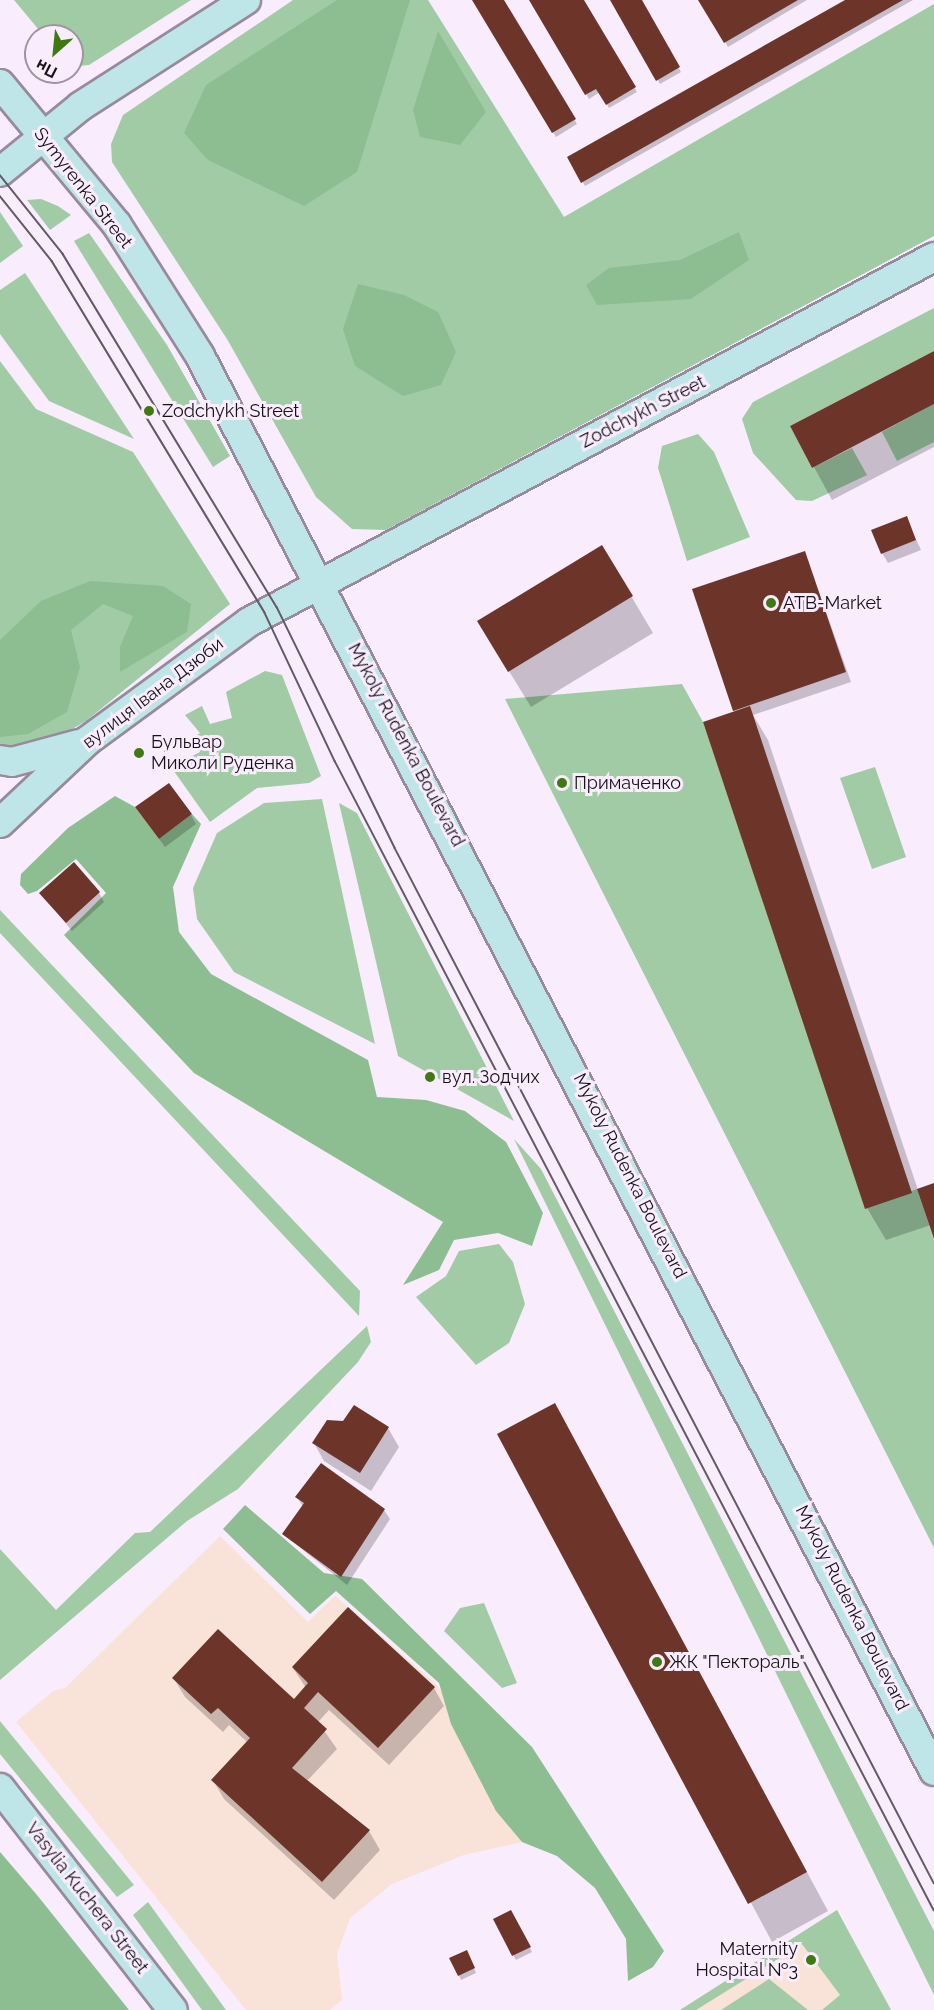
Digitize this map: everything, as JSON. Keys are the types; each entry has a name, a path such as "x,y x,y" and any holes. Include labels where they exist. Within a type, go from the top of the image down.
{"street":[{"path":"0,172 81,106 246,0"},
{"name":"Symyrenka Street","path":"0,84 117,225 200,356 321,583"},
{"name":"Zodchykh Street","path":"321,583 934,257"},
{"name":"вулиця Івана Дзюби","path":"0,823 87,741 249,622 321,583"},
{"name":"Mykoly Rudenka Boulevard","path":"321,583 934,1771"},
{"path":"0,760 46,755 87,741"},
{"name":"Vasylia Kuchera Street","path":"0,1788 173,2010"}],"shaded area":[{"path":"220,1536 308,1622 335,1596 437,1685 557,1856 522,1842 464,1855 392,1884 350,1918 337,1954 342,2000 330,2010 246,2010 16,1722 53,1691 65,1688"},
{"name":"Maternity Hospital №3","path":"837,1910 891,2010 680,2010"}],"green space":[{"path":"14,0 191,0 89,65 84,65 84,24 34,24"},
{"path":"293,0 428,0 564,217 934,4 934,236 386,530 352,529 316,497 227,339 112,162 111,144 123,115"},
{"path":"337,0 410,0 357,172 304,206 208,160 184,133 206,85"},
{"path":"438,31 486,112 460,145 420,137 413,110"},
{"path":"41,199 58,206 71,215 50,230 27,200"},
{"path":"0,212 23,246 0,263"},
{"path":"739,232 749,260 691,299 597,305 586,285 609,268 680,260"},
{"path":"89,233 167,345 230,456 213,467 74,241"},
{"path":"25,273 134,439 49,401 0,334 0,290"},
{"path":"358,284 404,295 438,312 456,352 441,385 403,396 355,366 343,329"},
{"path":"934,308 934,351 790,426 812,468 852,448 867,475 812,501 796,500 753,453 742,419 753,402"},
{"path":"0,361 36,409 133,452 230,604 86,721 41,747 0,747"},
{"path":"934,404 934,442 897,461 882,432"},
{"path":"698,434 714,452 750,537 687,561 658,468 662,446"},
{"path":"90,581 163,586 191,604 187,632 120,672 120,647 133,616 103,604 71,630 80,667 67,712 28,734 0,737 0,640 41,601"},
{"path":"265,671 282,675 321,776 309,783 257,788 210,822 171,767 200,752 194,737 200,733 185,715 202,706 210,724 232,718 226,692"},
{"path":"682,684 703,722 866,1208 917,1189 934,1240 934,1548 505,699"},
{"path":"875,767 906,857 872,869 840,778"},
{"path":"115,796 135,807 159,839 192,814 201,824 173,887 179,932 211,974 368,1060 377,1097 426,1100 465,1111 506,1142 543,1213 532,1246 498,1233 454,1240 439,1270 403,1285 443,1222 194,1073 64,935 106,893 76,859 37,891 28,894 20,885 21,874 68,828"},
{"path":"322,799 375,1044 234,972 197,919 193,888 217,833 264,803"},
{"path":"339,803 357,813 514,1121 398,1056"},
{"path":"0,910 360,1291 359,1316 0,933"},
{"path":"514,1139 541,1169 934,1931 934,1995"},
{"path":"499,1244 513,1262 525,1304 509,1343 476,1365 416,1297 446,1276 459,1251"},
{"path":"367,1326 371,1342 358,1362 238,1489 187,1521 0,1680 0,1549 56,1610 135,1533 150,1532"},
{"path":"245,1505 324,1573 362,1579 532,1747 664,1951 653,1967 628,1981 626,1939 595,1888 557,1856 522,1842 496,1811 451,1724 439,1683 336,1591 310,1614 223,1529"},
{"path":"484,1603 517,1683 502,1688 444,1631 460,1608"},
{"path":"0,1721 134,1885 117,1897 0,1754"},
{"path":"0,1852 37,1895 129,2010 0,2010"},
{"path":"148,1902 226,2010 202,2010 133,1915"},
{"path":"837,1910 891,2010 822,2010 840,1995 802,1944 696,2010 680,2010"},
{"path":"769,1979 808,2010 721,2010"}],"building":[{"path":"472,0 504,0 576,119 552,133"},
{"path":"529,0 584,0 636,87 606,105 596,89 585,95"},
{"path":"610,0 642,0 680,67 656,81"},
{"path":"698,0 798,0 724,43"},
{"path":"845,0 903,0 581,183 567,157"},
{"path":"934,351 934,404 812,468 790,426"},
{"path":"907,516 916,540 881,554 871,530"},
{"path":"602,545 633,596 508,672 477,621"},
{"path":"805,551 846,672 733,711 692,589"},
{"path":"750,706 912,1193 865,1209 703,722"},
{"path":"169,783 192,814 159,839 135,807"},
{"path":"74,862 100,892 66,923 39,893"},
{"path":"934,1183 934,1239 917,1189"},
{"name":"ЖК \"Пектораль\"","path":"555,1403 807,1872 748,1904 497,1434"},
{"path":"354,1405 389,1427 360,1473 312,1443 327,1420 343,1421"},
{"path":"321,1463 385,1509 341,1577 282,1534 304,1503 295,1497"},
{"path":"348,1607 435,1687 378,1748 318,1692 304,1708 327,1729 292,1768 370,1830 322,1882 211,1780 250,1738 218,1708 211,1714 172,1678 218,1629 294,1699 308,1683 292,1667"},
{"path":"511,1910 531,1947 512,1956 493,1919"},
{"path":"467,1950 475,1968 458,1976 449,1958"}],"tram line":[{"path":"0,175 63,254 277,607 395,848 934,1883"},
{"path":"0,196 52,261 265,613 335,761 934,1910"}],"place":[{"name":"Zodchykh Street","path":"149,411"},
{"name":"ATB-Market","path":"771,603"},
{"name":"Бульвар Миколи Руденка","path":"139,753"},
{"name":"Примаченко","path":"562,783"},
{"name":"вул. Зодчих","path":"430,1077"},
{"name":"ЖК \"Пектораль\"","path":"657,1662"},
{"name":"Maternity Hospital №3","path":"811,1960"}]}
